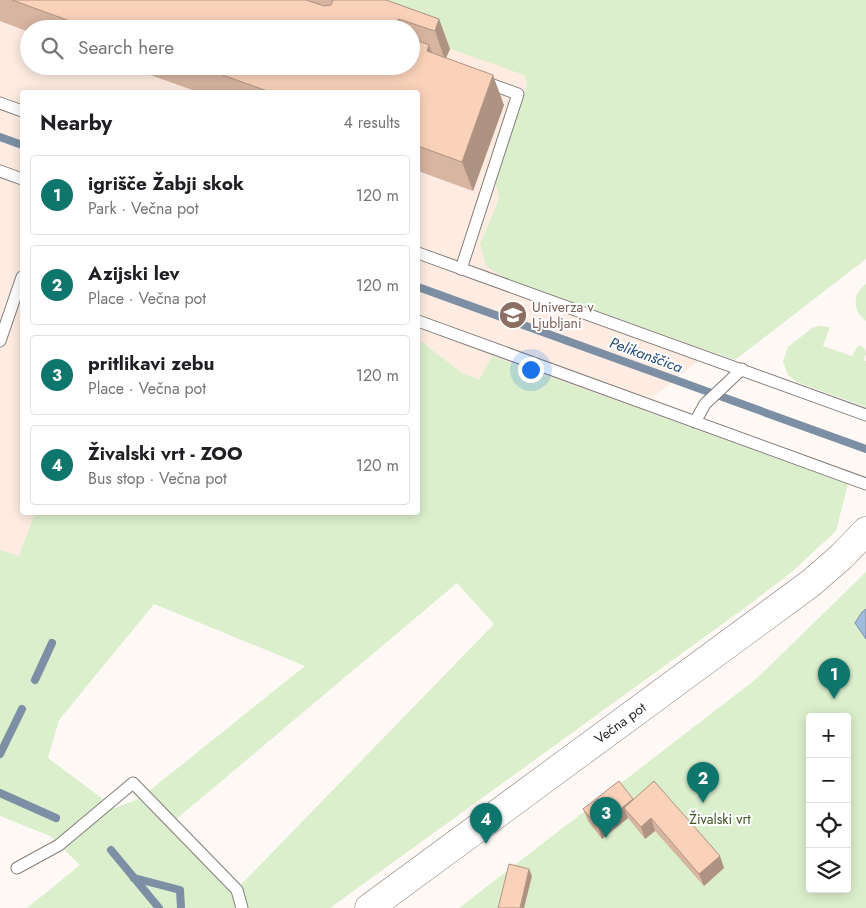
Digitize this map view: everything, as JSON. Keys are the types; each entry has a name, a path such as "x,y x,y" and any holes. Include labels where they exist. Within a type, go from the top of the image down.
{"main road":[{"name":"Večna pot","path":"369,908 811,583 842,556 866,531"}],"lane":[{"path":"461,269 518,94 473,78"},
{"path":"0,103 20,110"},
{"path":"0,171 20,178"},
{"path":"420,254 738,372 866,415"},
{"path":"0,341 20,283"},
{"path":"420,322 866,484"},
{"path":"694,422 705,404 738,372"},
{"path":"17,868 59,844 133,783 237,890 242,908"}],"shaded area":[{"name":"Univerza v Ljubljani","path":"0,0 20,20 20,75 420,75 420,38 524,74 527,86 492,167 499,199 480,244 507,279 711,351 638,409 447,505 333,604 163,541 0,649"}],"green space":[{"path":"314,0 866,0 866,259 735,360 507,279 486,266 480,244 499,199 492,167 527,86 524,75 420,38 420,20 370,20"},
{"path":"866,284 866,321 861,317 856,308 856,297 861,288"},
{"path":"820,326 830,327 823,346 852,356 858,346 862,346 865,349 866,407 797,382 788,375 783,361 788,347 812,328"},
{"path":"420,341 462,373 479,380 492,356 848,484 836,531 793,571 330,908 27,908 80,865 50,836 0,816 0,550 19,556 34,515 420,515","holes":["457,583 494,624 232,894 168,826","154,604 305,666 139,799 115,808 48,758 59,720"]},
{"name":"Živalski vrt","path":"866,572 866,908 459,908 756,679"}],"water":[{"path":"866,609 866,639 855,623"}],"building":[{"path":"12,0 306,0 324,6 331,5 333,0 386,0 439,19 435,31 420,26 420,20 399,19 67,20"},
{"path":"420,42 429,45 427,51 493,75 462,162 420,147 420,90 264,90 222,75 420,75"},
{"path":"619,781 633,799 598,827 583,809"},
{"path":"654,781 720,856 699,874 651,818 641,827 624,808"},
{"path":"509,864 529,869 520,908 498,908"}],"waterway":[{"name":"Pelikanščica","path":"0,137 20,144"},
{"name":"Pelikanščica","path":"420,288 866,449"},
{"path":"35,680 52,643"},
{"path":"0,754 22,709"},
{"path":"0,793 56,818"},
{"path":"111,850 159,908"},
{"path":"134,878 180,890 181,908"}],"place":[{"name":"Univerza v Ljubljani","path":"513,315"},
{"name":"igrišče Žabji skok","path":"834,699"},
{"name":"Azijski lev","path":"703,803"},
{"name":"pritlikavi zebu","path":"606,838"},
{"name":"Živalski vrt - ZOO","path":"486,844"}]}
